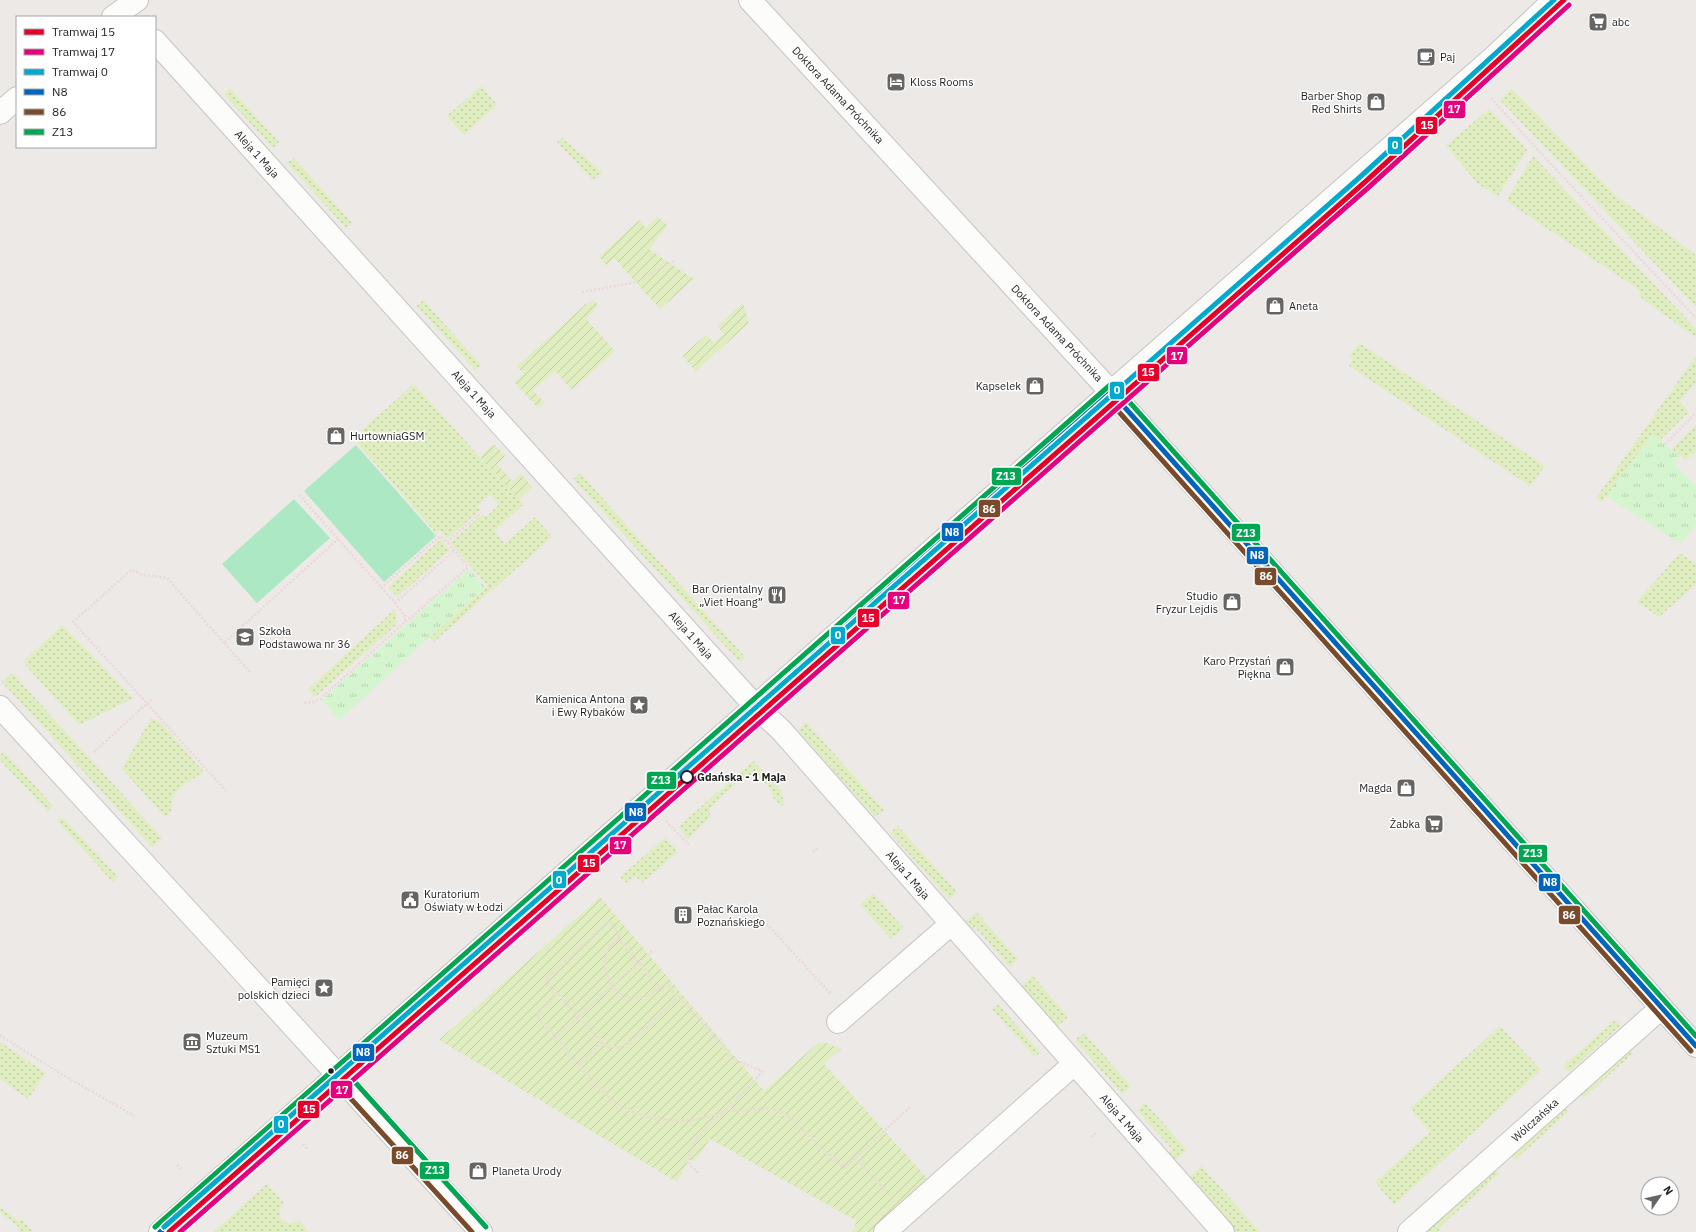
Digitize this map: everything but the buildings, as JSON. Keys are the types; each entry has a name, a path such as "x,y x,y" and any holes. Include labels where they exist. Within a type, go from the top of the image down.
{"street":[{"name":"Doktora Adama Próchnika","path":"750,0 1111,392 1696,1046"},
{"path":"160,1232 1111,392 1495,56 1554,0"},
{"name":"Aleja 1 Maja","path":"156,42 755,706 781,730 1223,1232"},
{"path":"0,113 16,99"},
{"path":"0,707 338,1074 481,1232"},
{"path":"838,1022 951,924"},
{"name":"Wólczańska","path":"1409,1232 1661,1008"},
{"path":"885,1232 1074,1064"}],"path":[{"path":"1491,98 1540,153 1696,318"},
{"path":"582,292 636,282 674,261"},
{"path":"1665,444 1696,413"},
{"path":"299,495 395,603 406,618 404,623"},
{"path":"447,542 481,513"},
{"path":"304,703 314,702 320,699 468,567 440,536 381,588"},
{"path":"224,643 338,539"},
{"path":"395,603 454,551"},
{"path":"228,793 72,622 130,570 143,575 167,578 250,672"},
{"path":"94,752 153,698"},
{"path":"666,821 689,845"},
{"path":"813,852 817,848"},
{"path":"754,908 839,1002 838,1022"},
{"path":"679,997 622,1047 615,1048 605,1045 545,980 609,922 621,936 610,947 605,959 606,972 609,981 613,986 631,998 646,996 666,982 735,1060 762,1071 744,1094 724,1110 702,1132 692,1147 689,1157 691,1165 698,1173"},
{"path":"618,939 660,987"},
{"path":"552,1039 652,951"},
{"path":"558,994 539,1011 537,1015 538,1018 604,1092 614,1101 638,1114 664,1120 690,1119 724,1110 736,1112 766,1109 779,1111 789,1117 844,1168 912,1104"},
{"path":"0,1035 61,1074 136,1116"},
{"path":"578,1063 602,1042"},
{"path":"1092,1137 1096,1133"},
{"path":"303,1144 307,1149"},
{"path":"855,1158 906,1213"},
{"path":"178,1165 182,1169"}],"green space":[{"path":"481,86 497,105 464,135 447,116"},
{"path":"230,88 279,142 273,148 224,94"},
{"path":"1512,89 1615,195 1696,255 1696,307 1500,100"},
{"path":"1489,109 1527,150 1498,196 1478,184 1446,146"},
{"path":"562,138 602,172 593,180 557,142"},
{"path":"1533,156 1696,329 1696,338 1639,296 1641,291 1506,201"},
{"path":"294,158 352,223 346,228 287,163"},
{"path":"657,217 668,225 649,249 694,279 660,309 614,258 606,265 599,257 639,220 646,228"},
{"path":"423,300 481,365 475,370 417,306"},
{"path":"595,301 598,305 586,319 615,351 572,390 555,371 533,390 544,402 538,408 514,382 524,373 516,367 586,304"},
{"path":"743,303 749,323 696,371 682,356 706,335 714,343 724,334 717,326"},
{"path":"1359,343 1545,466 1530,486 1349,366 1353,359 1349,356"},
{"path":"1696,356 1696,382 1680,401 1689,412 1660,440 1652,435 1602,502 1596,498"},
{"path":"414,384 523,505 494,531 505,544 535,517 552,537 434,642 430,637 488,586 450,543 483,514 486,517 499,505 490,494 477,506 480,510 447,539 440,530 436,533 357,443 365,435 362,430"},
{"path":"1696,425 1696,451 1686,460 1672,449"},
{"path":"1653,435 1680,456 1674,464 1696,486 1696,523 1681,544 1606,496"},
{"path":"494,444 505,456 497,464 512,481 521,474 532,487 519,500 480,457"},
{"path":"356,445 436,536 384,582 304,491"},
{"path":"580,473 745,657 740,662 573,479"},
{"path":"294,499 330,538 257,603 222,564"},
{"path":"441,539 450,550 397,597 388,587"},
{"path":"1680,553 1696,564 1696,584 1659,617 1637,602"},
{"path":"469,569 485,587 339,720 322,700"},
{"path":"394,610 397,615 396,625 315,697 308,689"},
{"path":"62,625 133,698 79,725 23,662"},
{"path":"12,673 162,838 152,847 2,682"},
{"path":"151,718 160,722 204,772 186,783 176,793 173,798 172,811 165,817 122,769"},
{"path":"806,722 884,810 875,817 798,730"},
{"path":"4,752 53,806 48,811 0,760 0,755"},
{"path":"753,761 781,790 784,807 777,802 767,785 759,780 751,778 744,780 728,790 710,808 710,817 688,839 678,827"},
{"path":"62,817 118,877 113,882 57,821"},
{"path":"898,826 957,892 949,899 890,833"},
{"path":"665,838 678,852 643,882 635,876 627,883 620,877"},
{"path":"873,893 903,928 891,939 860,905"},
{"path":"600,897 764,1091 817,1044 825,1042 841,1049 824,1064 928,1179 871,1232 852,1232 857,1221 710,1139 695,1161 689,1160 677,1182 439,1040"},
{"path":"976,912 1018,959 1010,967 975,927 967,934 960,926"},
{"path":"1033,976 1068,1017 1053,1030 1017,989"},
{"path":"998,1004 1040,1052 1035,1057 992,1009"},
{"path":"1615,1020 1620,1026 1569,1072 1563,1066"},
{"path":"1500,1026 1541,1070 1394,1205 1375,1182 1430,1132 1410,1108"},
{"path":"1084,1033 1131,1086 1122,1094 1075,1040"},
{"path":"0,1042 46,1073 28,1099 0,1079"},
{"path":"1629,1049 1633,1053 1584,1098 1580,1094"},
{"path":"1145,1103 1187,1150 1171,1164 1165,1156 1172,1149 1137,1110"},
{"path":"1565,1108 1568,1112 1515,1160 1512,1156"},
{"path":"1201,1166 1260,1232 1233,1232 1186,1181"},
{"path":"1495,1170 1499,1174 1441,1226 1438,1232 1426,1232"},
{"path":"267,1184 284,1203 280,1208 280,1218 284,1222 289,1223 294,1223 299,1220 309,1232 213,1232"},
{"path":"0,1207 19,1222 21,1219 33,1232 18,1232 20,1228 0,1212"}],"tram line":[{"name":"0","path":"164,1227 1360,177 1554,0"},
{"name":"15","path":"169,1232 1365,182 1564,0"},
{"name":"17","path":"180,1232 1369,187 1569,5"}],"transit line":[{"name":"Z13","path":"155,1227 1110,385 1116,387 1696,1036"},
{"name":"N8","path":"1111,392 1696,1046"},
{"name":"N8","path":"160,1232 1111,392"},
{"name":"86","path":"171,1232 1110,402 1691,1051"},
{"name":"Z13","path":"343,1069 486,1227"},
{"name":"86","path":"333,1079 472,1232"}],"place":[{"name":"abc","path":"1598,22"},
{"name":"Paj","path":"1426,57"},
{"name":"Kloss Rooms","path":"896,82"},
{"name":"Barber Shop Red Shirts","path":"1376,102"},
{"name":"Aneta","path":"1275,306"},
{"name":"Kapselek","path":"1035,386"},
{"name":"HurtowniaGSM","path":"336,436"},
{"name":"Bar Orientalny „Viet Hoang”","path":"777,595"},
{"name":"Studio Fryzur Lejdis","path":"1232,602"},
{"name":"Szkoła Podstawowa nr 36","path":"245,637"},
{"name":"Karo Przystań Piękna","path":"1285,667"},
{"name":"Kamienica Antona i Ewy Rybaków","path":"639,705"},
{"name":"Gdańska - 1 Maja","path":"687,777"},
{"name":"Magda","path":"1406,788"},
{"name":"Żabka","path":"1434,824"},
{"name":"Kuratorium Oświaty w Łodzi","path":"410,900"},
{"name":"Pałac Karola Poznańskiego","path":"683,915"},
{"name":"Pamięci polskich dzieci","path":"324,988"},
{"name":"Muzeum Sztuki MS1","path":"192,1042"},
{"name":"Planeta Urody","path":"478,1171"}]}
